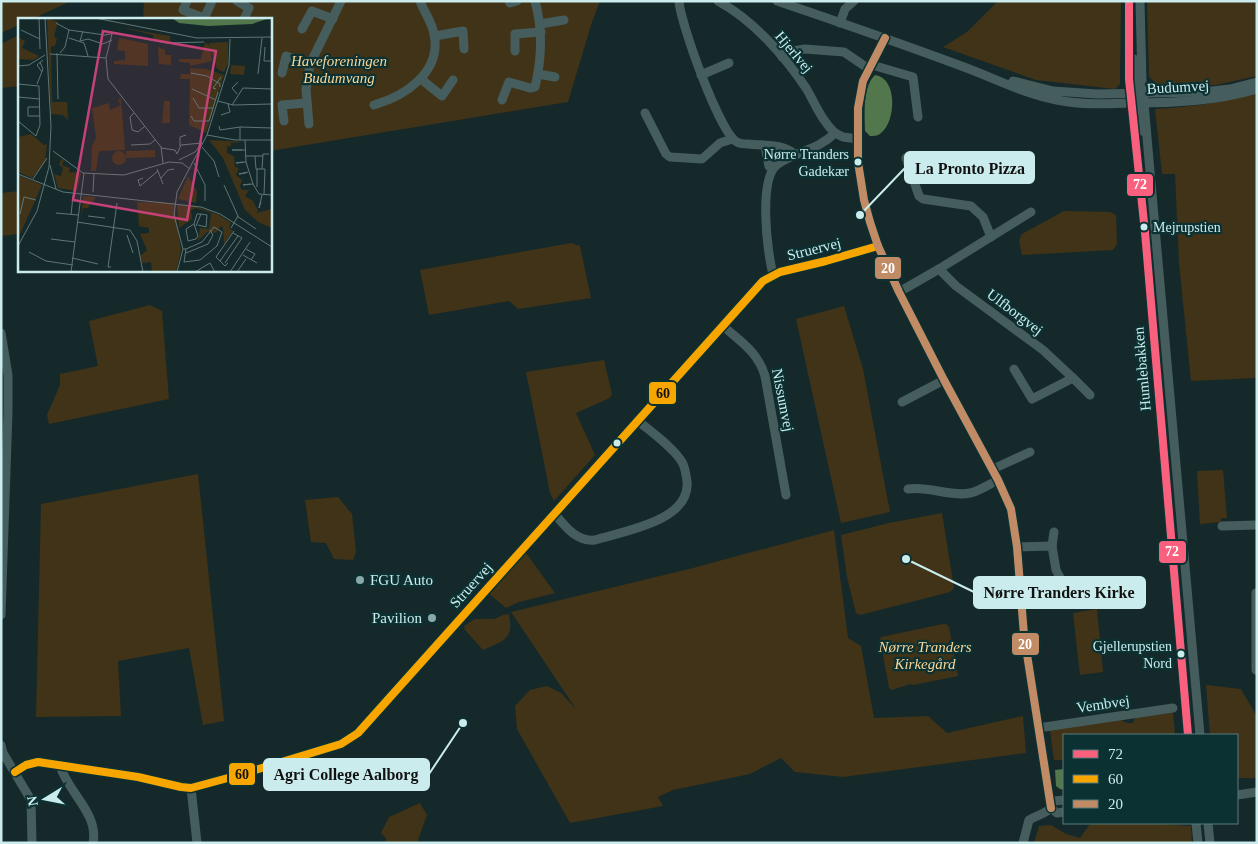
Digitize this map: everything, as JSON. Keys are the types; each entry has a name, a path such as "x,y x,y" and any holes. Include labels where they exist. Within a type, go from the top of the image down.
{"street":[{"path":"186,1 183,10 202,18"},
{"path":"204,18 212,1"},
{"path":"237,1 250,8 245,18"},
{"path":"309,124 306,82 310,64 334,19 341,1"},
{"path":"374,105 398,97 410,89 429,68 433,57 435,36 420,1"},
{"path":"509,1 510,4 517,1"},
{"path":"502,100 509,82 534,87 538,74 541,43 535,1"},
{"path":"679,1 679,9 684,27 701,75 728,134 732,139 740,143 782,146 796,155"},
{"name":"Hjerlvej","path":"718,1 729,7 756,29 782,57 804,86 828,127 835,133"},
{"name":"Budumvej","path":"777,1 984,74 1053,90 1137,99 1189,102 1214,100 1257,89"},
{"path":"840,23 845,9 854,1"},
{"path":"1129,1 1137,99"},
{"name":"Humlebakken","path":"1140,1 1141,54 1137,99 1145,242 1188,734"},
{"path":"302,28 312,11 334,19"},
{"path":"514,51 515,34 564,20"},
{"path":"435,36 463,31 464,49"},
{"path":"885,38 863,81 858,108 858,162 864,200 878,246 899,292 998,480 1011,509 1017,548 1024,635 1049,798 1051,808 1057,812 1063,812"},
{"path":"782,57 793,51 805,49 844,52 870,67 913,77 914,114"},
{"path":"282,73 286,56 310,64"},
{"path":"701,75 729,63"},
{"path":"538,74 555,77"},
{"path":"421,78 442,96 453,80"},
{"name":"Budumvej","path":"1137,99 1230,89 1257,82"},
{"name":"Humlebakken","path":"1137,99 1151,185 1200,734"},
{"path":"284,121 282,105 306,103"},
{"path":"645,113 666,154 670,157 702,159 720,143 732,139"},
{"path":"773,274 766,216 766,196 772,169 777,164 819,146 835,133 843,137 858,139"},
{"path":"765,146 769,166 772,169"},
{"path":"906,158 919,196 923,199 971,206 983,217 991,237"},
{"path":"899,292 1031,212"},
{"name":"Struervej","path":"15,772 26,765 38,762 138,777 190,788 341,744 358,733 763,281 773,274 878,246"},
{"name":"Ulfborgvej","path":"939,269 956,286 1043,350 1090,395"},
{"name":"Nissumvej","path":"723,326 755,355 761,363 765,376 786,495"},
{"path":"1,333 8,375 1,615"},
{"path":"1014,369 1032,399 1073,378"},
{"path":"902,402 944,380"},
{"path":"554,513 575,536 587,541 657,521 678,507 685,498 687,486 684,466 671,450 638,420"},
{"path":"992,469 1030,452"},
{"path":"908,489 924,488 964,493 974,492 998,480"},
{"path":"1222,526 1257,525"},
{"path":"1054,532 1052,546 1056,570 1065,587"},
{"path":"1017,548 1052,546"},
{"path":"1256,592 1256,670"},
{"name":"Vembvej","path":"1038,728 1173,708"},
{"path":"1,745 31,800 32,843"},
{"path":"60,766 67,782 91,820 94,829 93,843"},
{"path":"190,788 197,843"},
{"path":"1238,790 1257,791"},
{"path":"1238,795 1257,791"},
{"path":"1049,798 1054,801 1063,800"},
{"path":"1238,800 1257,798"},
{"path":"1023,843 1030,820 1051,808"},
{"path":"1196,824 1198,843"},
{"path":"1208,824 1210,843"}],"green space":[{"path":"1,1 71,1 34,18 18,18 18,25 1,33"},
{"name":"Haveforeningen Budumvang","path":"144,1 600,1 568,102 271,151 271,18 143,18"},
{"path":"998,1 1121,1 1120,84 1115,89 1036,80 943,47 967,32"},
{"path":"1147,1 1257,1 1257,76 1216,85 1159,86 1149,77"},
{"path":"18,36 18,86 1,88 1,44"},
{"path":"1257,92 1256,378 1191,381 1179,263 1175,174 1162,174 1155,109 1206,104"},
{"path":"18,191 18,234 1,236 1,193"},
{"path":"1064,211 1110,212 1116,215 1117,244 1113,250 1022,255 1019,240 1022,234"},
{"path":"571,243 580,246 591,298 518,309 509,301 429,315 420,270"},
{"path":"150,305 162,311 169,399 49,424 47,415 60,385 60,374 98,366 89,321"},
{"path":"844,306 863,369 890,512 841,523 796,319"},
{"path":"604,360 612,394 610,398 576,413 595,455 554,501 550,493 526,372"},
{"path":"1223,470 1227,518 1221,518 1221,522 1200,524 1197,471"},
{"path":"198,474 224,721 203,725 189,648 118,661 121,716 36,717 41,504"},
{"path":"338,497 352,514 356,552 353,560 334,559 326,543 311,542 305,500"},
{"name":"Nørre Tranders Kirkegård","path":"942,513 954,588 950,592 860,615 856,613 847,577 841,535 889,523"},
{"path":"834,530 848,638 861,646 874,718 928,716 947,733 1023,716 1026,753 843,777 795,772 781,758 750,774 673,790 658,797 663,806 570,823 517,729 515,706 530,690 547,686 561,693 576,709 511,612 693,568"},
{"path":"526,553 555,593 519,602 506,608 487,592"},
{"path":"1097,609 1103,672 1080,675 1073,613"},
{"path":"509,614 509,634 502,641 483,650 465,630 464,626 475,619 494,619"},
{"name":"Nørre Tranders Kirkegård","path":"943,624 949,627 958,676 910,684 892,690 889,688 881,637"},
{"path":"1206,685 1241,689 1257,717 1257,778 1238,778 1238,734 1210,734"},
{"path":"1173,713 1175,734 1063,734 1063,760 1054,760 1050,730 1116,718 1127,723 1133,723 1136,715"},
{"path":"420,803 427,815 417,843 385,843 386,838 381,833 389,817"},
{"path":"1090,824 1161,824 1191,826 1192,843 1034,843 1039,826 1051,825 1066,834 1080,838"}],"shaded area":[{"path":"875,75 882,78 888,84 891,92 892,111 890,120 881,133 870,136 865,131 865,101 868,86"},
{"path":"1063,769 1063,790 1056,786 1055,770"}],"transit line":[{"name":"72","path":"1129,1 1129,79 1145,232 1188,734"},
{"name":"20","path":"885,38 863,81 858,108 858,162 864,200 878,246 899,292 998,480 1011,509 1017,547 1024,635 1051,808"},
{"name":"60","path":"15,772 26,765 38,762 138,777 191,788 341,744 358,733 763,281 780,272 878,246"}],"place":[{"name":"Nørre Tranders Gadekær","path":"858,162"},
{"name":"La Pronto Pizza","path":"860,215"},
{"name":"Mejrupstien","path":"1144,227"},
{"name":"Nørre Tranders Kirke","path":"906,559"},
{"name":"FGU Auto","path":"360,580"},
{"name":"Pavilion","path":"432,618"},
{"name":"Gjellerupstien Nord","path":"1181,654"},
{"name":"Agri College Aalborg","path":"463,723"}]}
